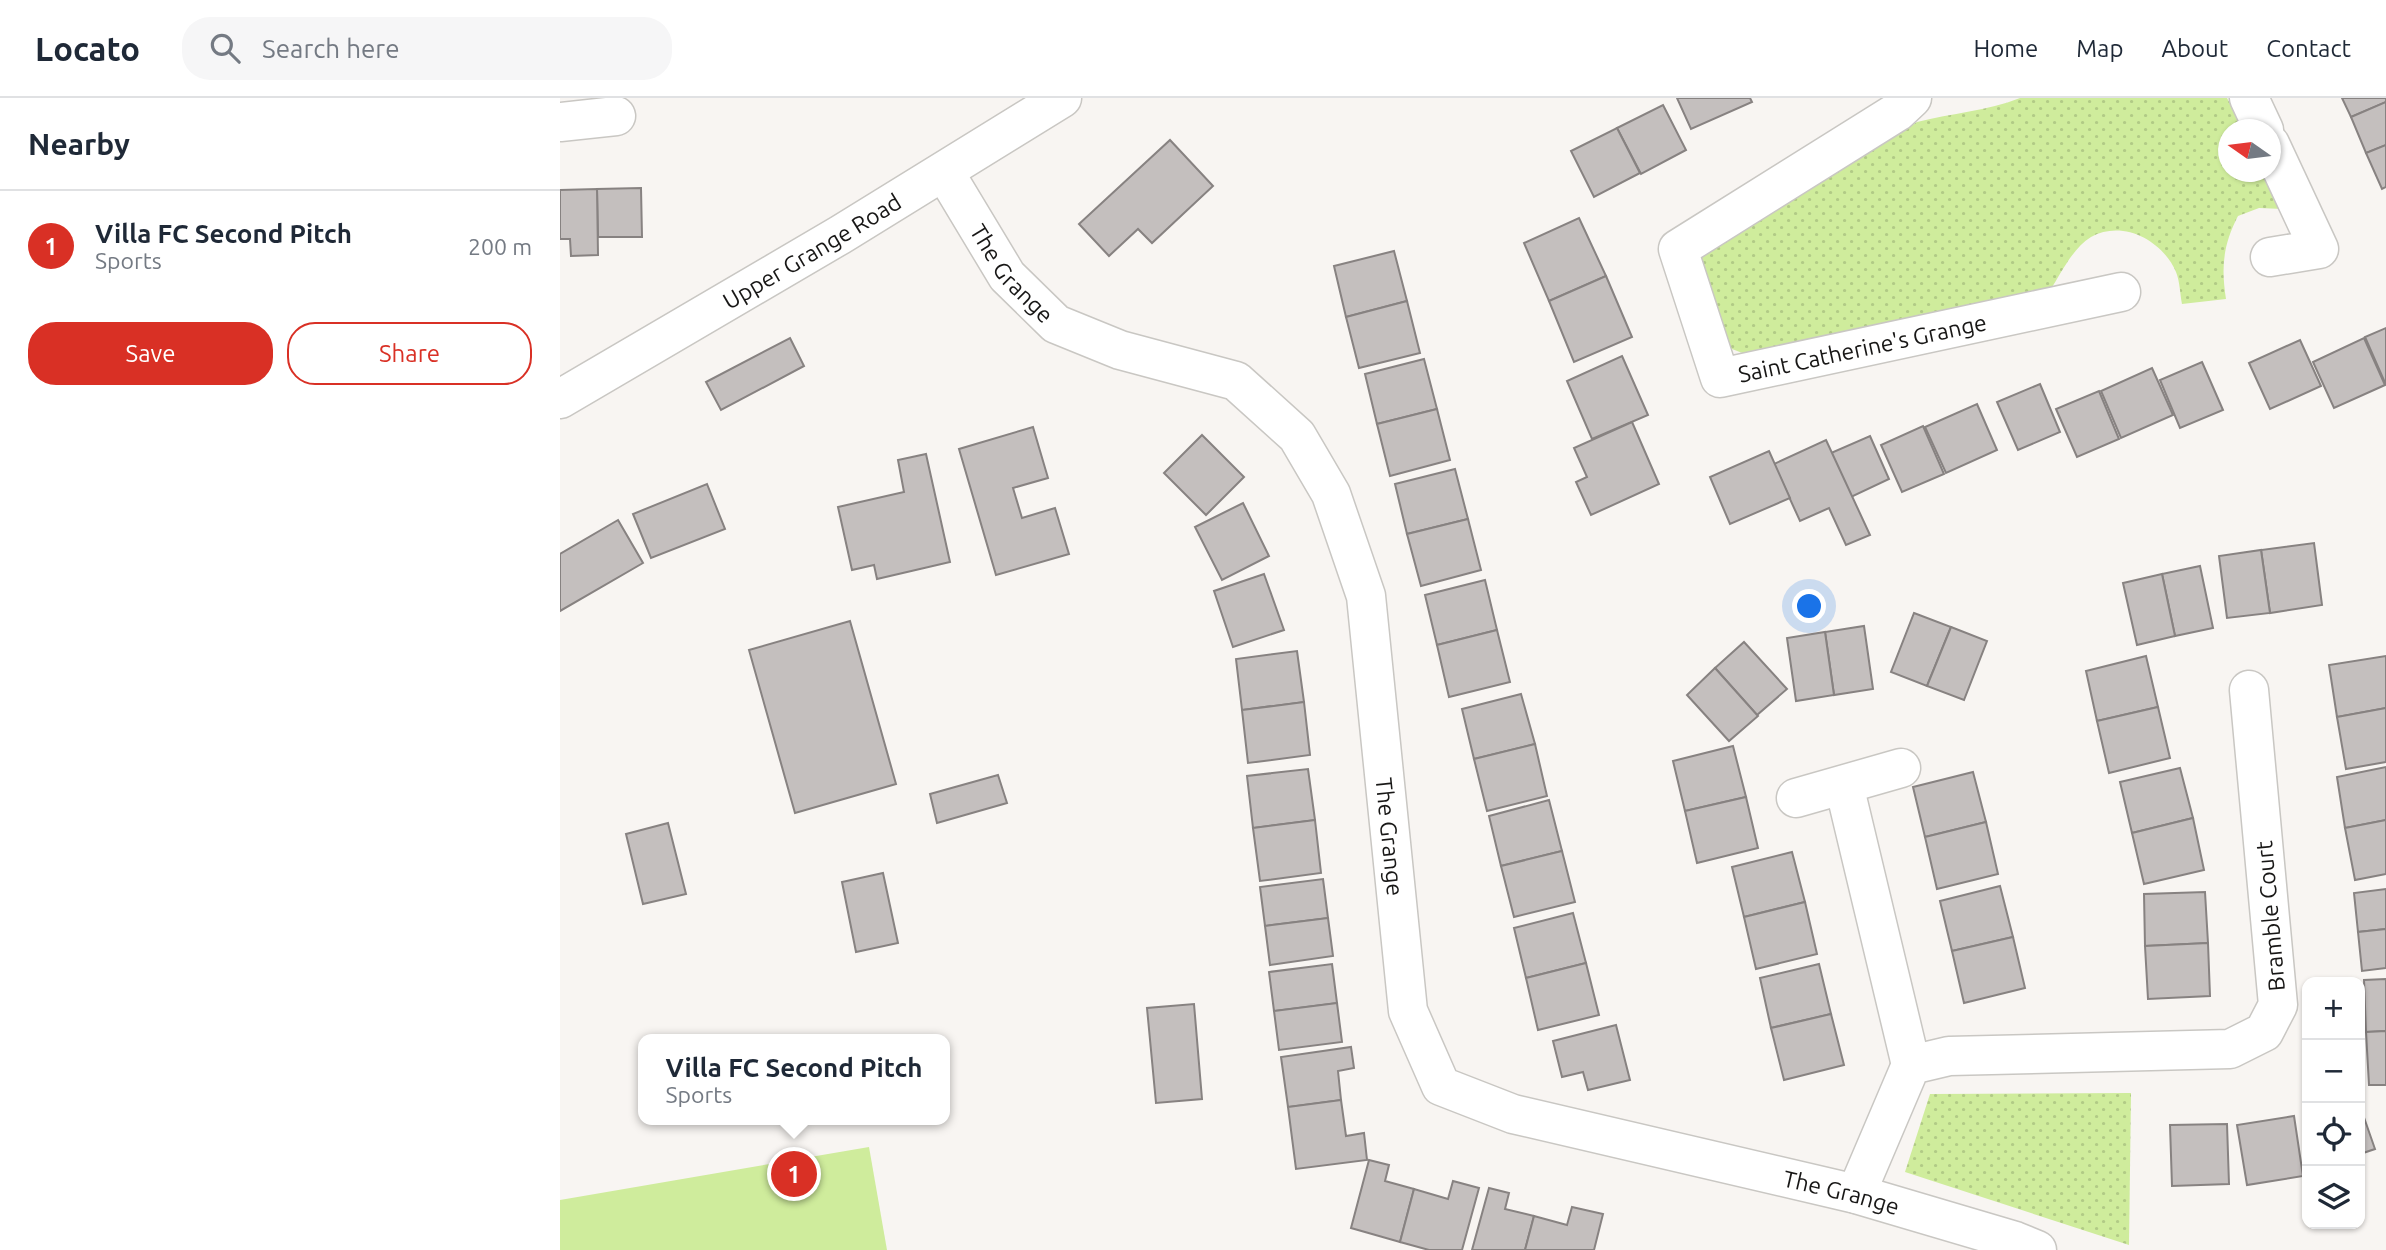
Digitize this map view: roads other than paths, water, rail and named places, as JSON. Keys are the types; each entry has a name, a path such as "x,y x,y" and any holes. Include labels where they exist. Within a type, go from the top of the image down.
{"street":[{"name":"Upper Grange Road","path":"560,399 945,173 1062,98"},
{"name":"Saint Catherine's Grange","path":"1912,98 1897,112 1678,249 1720,378 2121,292"},
{"path":"2249,98 2259,119"},
{"path":"560,122 616,116"},
{"path":"2270,257 2319,249 2281,168"},
{"name":"The Grange","path":"945,173 1007,276 1056,324 1120,350 1236,381 1297,436 1331,494 1366,596 1408,1011 1441,1086 1513,1114 1856,1195 2015,1241 2037,1250"},
{"name":"Bramble Court","path":"1911,1065 1949,1056 2230,1049 2264,1032 2278,1005 2249,690"},
{"path":"1796,798 1901,768"},
{"path":"1844,785 1911,1065 1856,1195"}],"place":[{"name":"Villa FC Second Pitch","path":"794,1174"}]}
